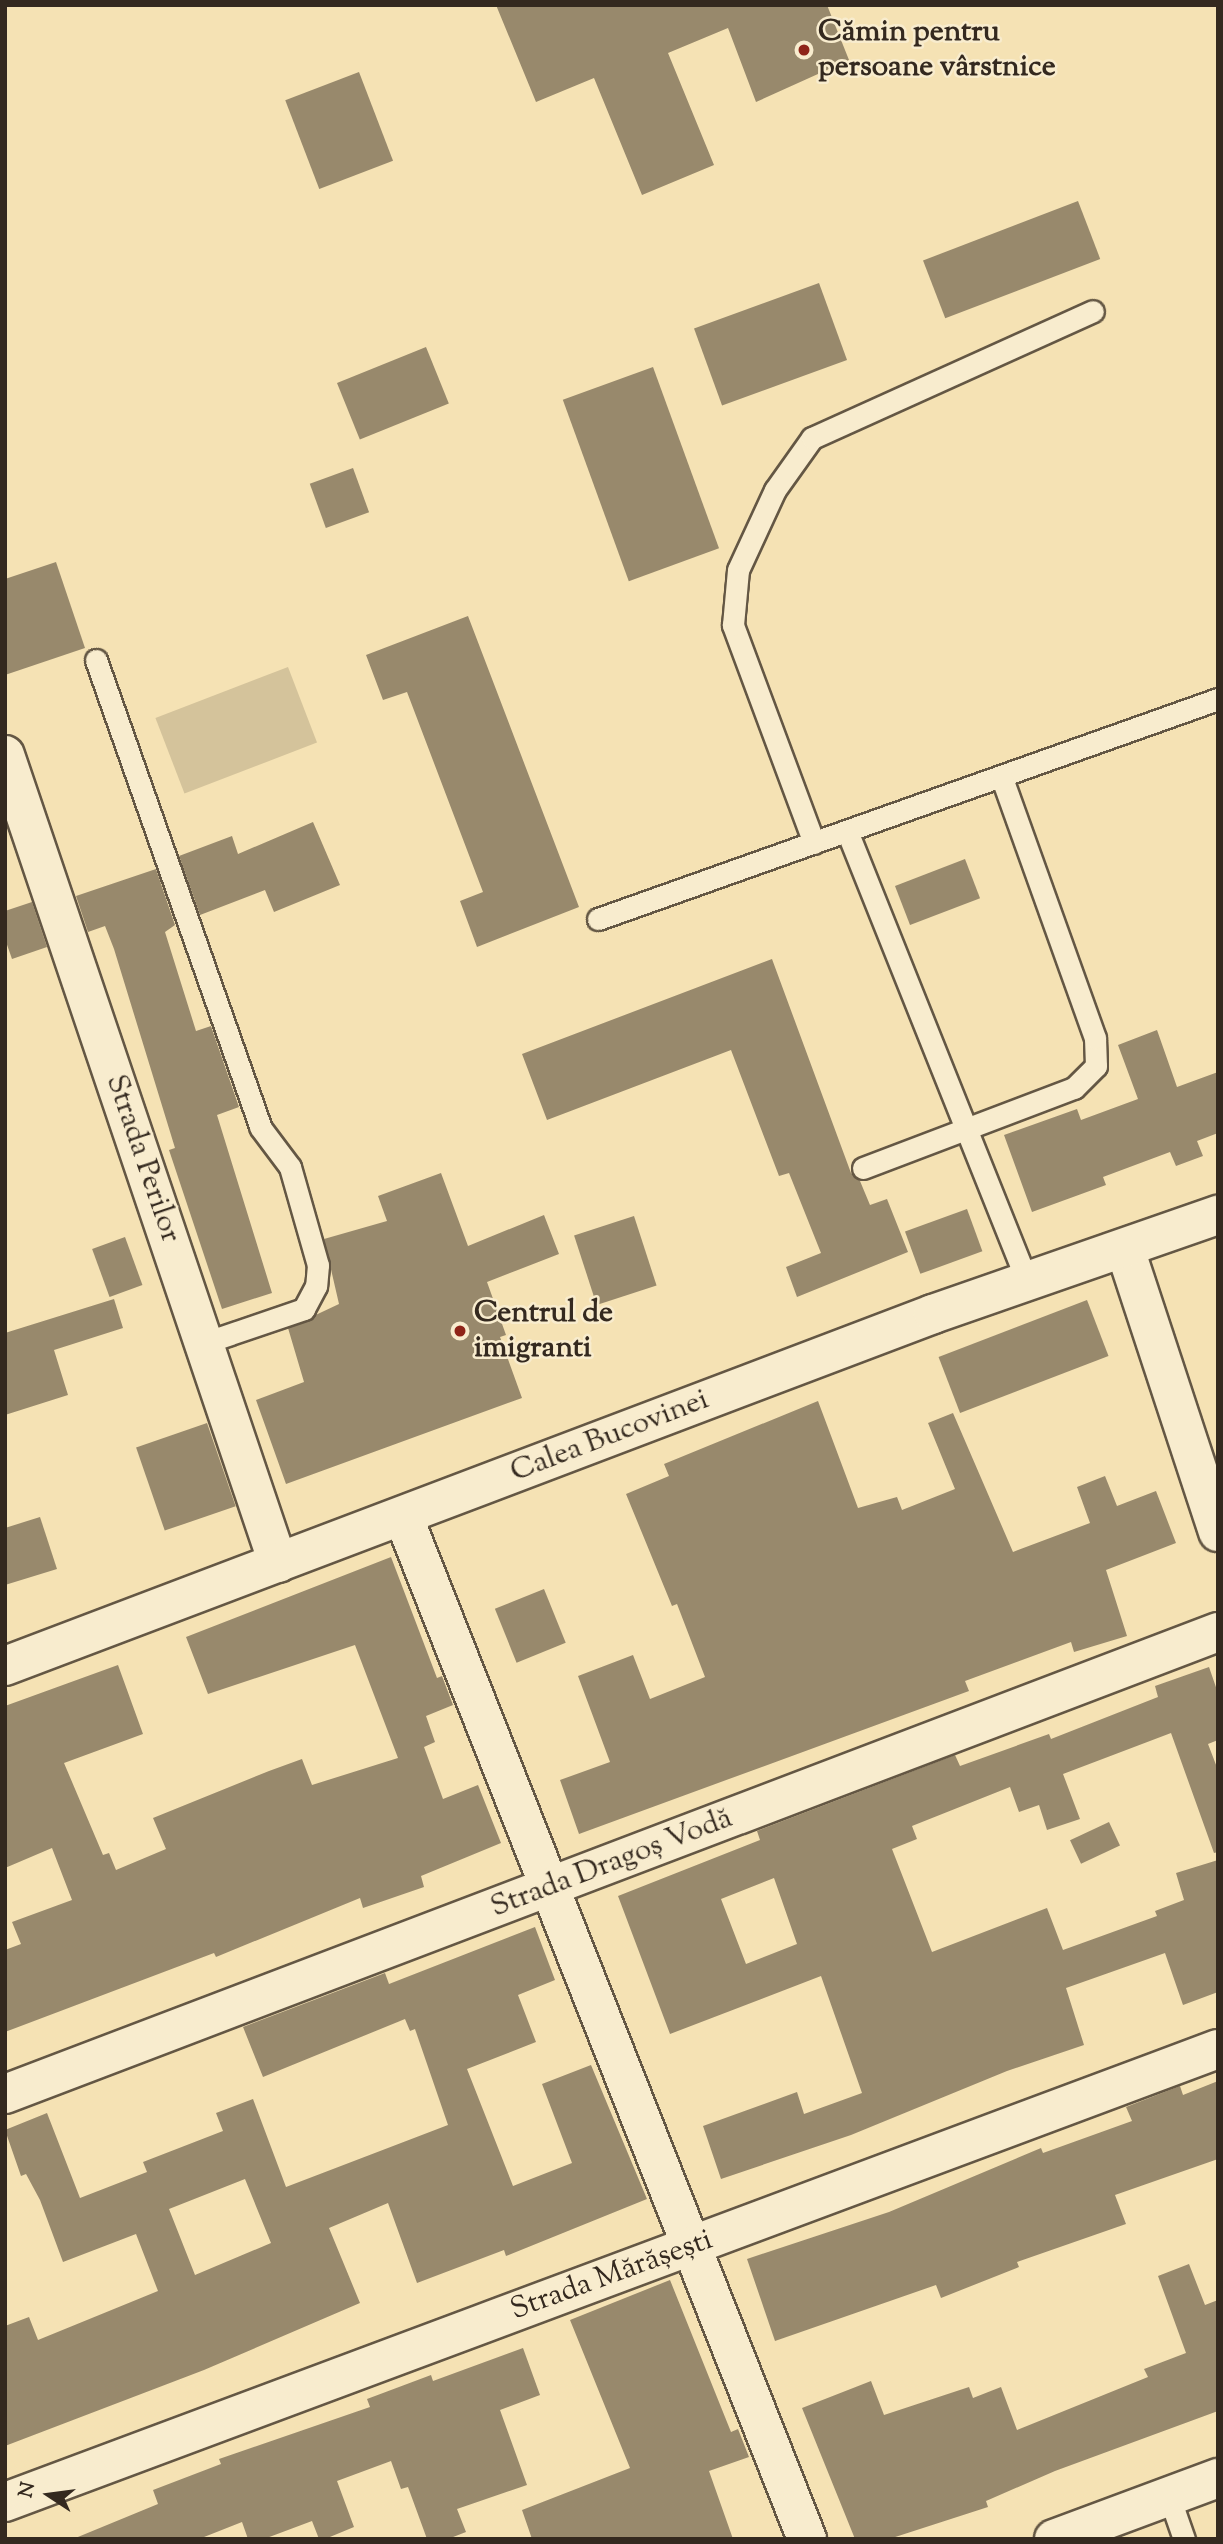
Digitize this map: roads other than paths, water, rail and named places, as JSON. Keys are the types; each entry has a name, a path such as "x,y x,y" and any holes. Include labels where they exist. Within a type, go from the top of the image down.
{"street":[{"name":"Strada Perilor","path":"5,755 278,1563"},
{"name":"Calea Bucovinei","path":"5,1666 1027,1282 1218,1215"},
{"path":"1125,1249 1218,1532"},
{"path":"403,1516 807,2539"},
{"name":"Strada Dragoș Vodă","path":"5,2094 1218,1632"},
{"name":"Strada Mărășești","path":"5,2502 1218,2049"},
{"path":"1054,2539 1218,2478"}],"lane":[{"path":"814,842 733,625 737,570 775,490 812,438 1093,311"},
{"path":"96,660 260,1126 290,1167 318,1265 316,1286 304,1309 204,1343"},
{"path":"598,919 1218,699"},
{"path":"863,1168 1074,1088 1096,1066 1095,1038 1001,776"},
{"path":"847,831 1027,1282"},
{"path":"1169,2496 1184,2539"}],"place":[{"name":"Cămin pentru persoane vârstnice","path":"804,50"},
{"name":"Centrul de imigranti","path":"460,1331"}]}
